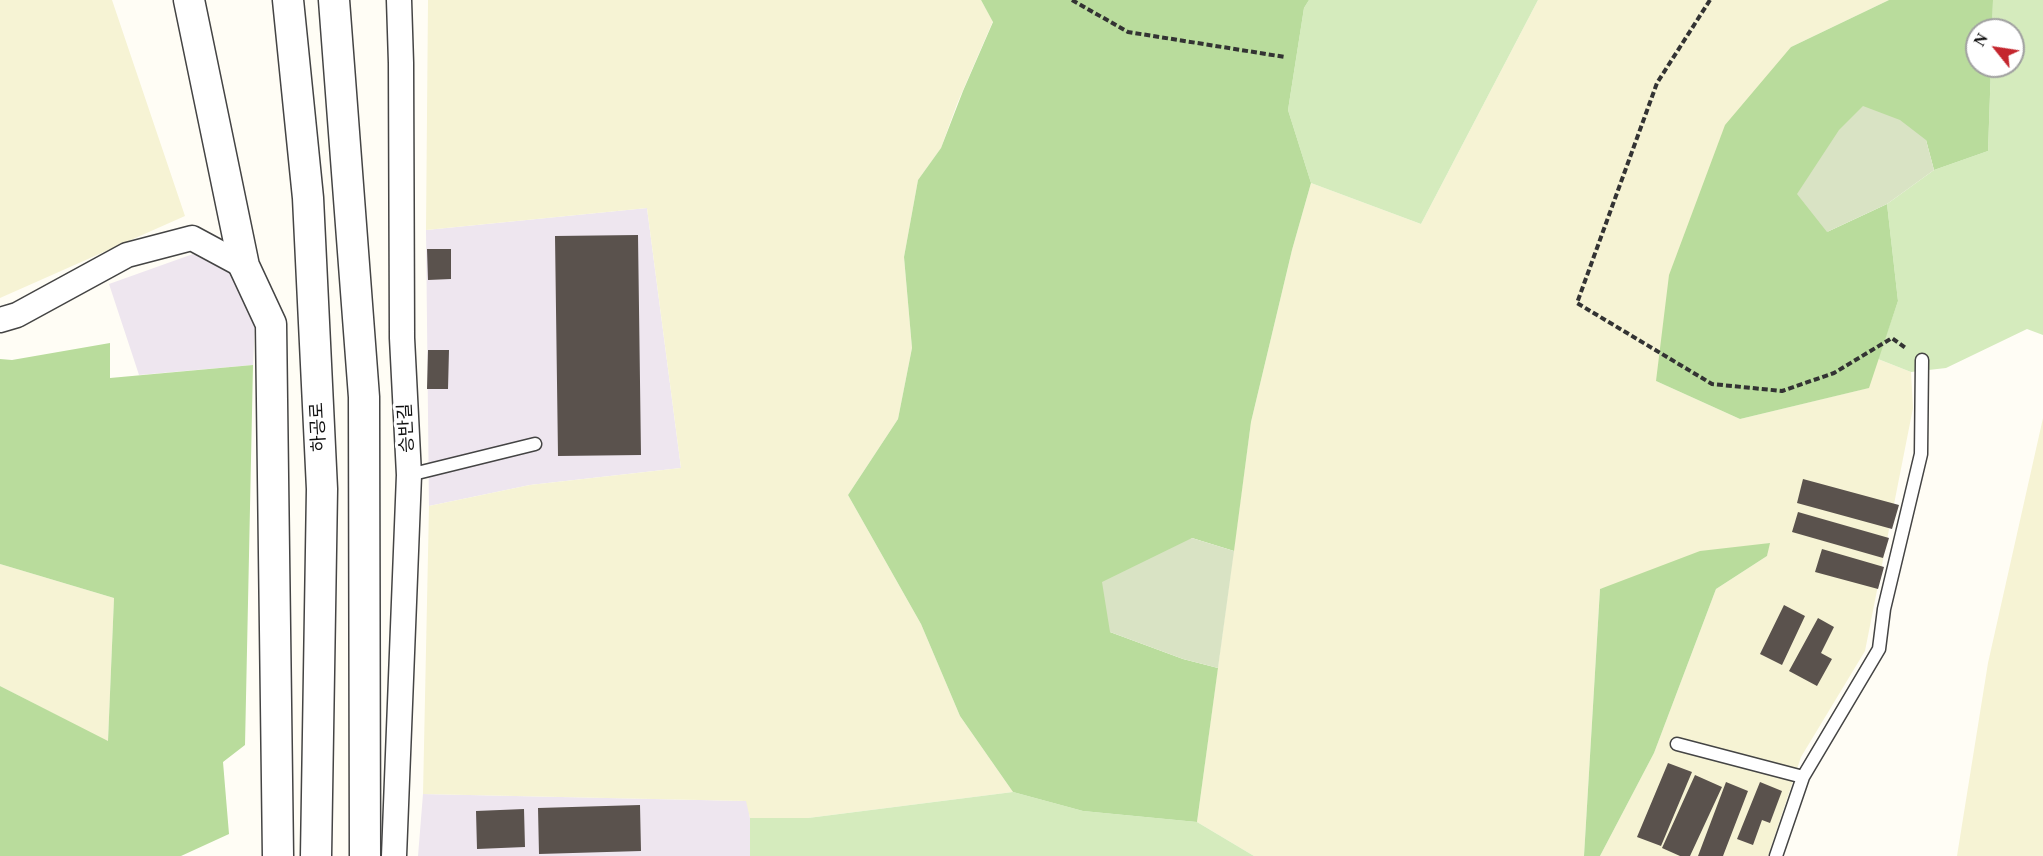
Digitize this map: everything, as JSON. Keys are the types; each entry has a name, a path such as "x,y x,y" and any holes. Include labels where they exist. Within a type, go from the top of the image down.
{"street":[{"name":"하공로","path":"288,0 308,198 322,489 316,856"},
{"path":"334,0 364,397 365,856"},
{"name":"승반길","path":"394,856 409,475 402,338 399,0"},
{"path":"194,3 244,266 271,324 278,856"},
{"path":"0,320 17,315 127,255 192,238 244,266"}],"lane":[{"path":"1776,856 1803,777 1879,649 1884,609 1922,454 1922,360"},
{"path":"409,475 535,444"},
{"path":"1677,744 1803,777"}],"path":[{"path":"1072,0 1128,32 1285,57"},
{"path":"1710,0 1658,83 1577,303 1712,384 1782,391 1834,373 1892,338 1922,360"}],"shaded area":[{"path":"0,0 112,0 185,216 0,298"},
{"path":"428,0 981,0 993,21 957,104 941,148 918,180 904,257 912,348 898,419 848,495 921,624 960,716 1013,792 808,818 750,818 746,801 423,794 429,506 530,485 681,468 647,208 426,230"},
{"path":"1538,0 1889,0 1791,47 1656,381 1740,419 1868,388 1878,359 1911,372 1913,408 1865,651 1801,757 1768,856 1600,856 1654,753 1716,589 1767,556 1769,543 1600,589 1584,856 1254,856 1197,822 1251,422 1292,250 1311,183 1421,224"},
{"path":"647,208 681,468 530,485 429,506 426,230"},
{"path":"193,254 234,275 255,321 253,365 139,375 109,284"},
{"path":"2043,418 2043,856 1957,856 1988,663"},
{"path":"0,564 114,598 108,742 0,686"},
{"path":"423,794 747,801 750,818 750,856 418,856"}],"green space":[{"path":"981,0 1309,0 1304,8 1288,110 1311,183 1292,250 1251,422 1234,551 1192,538 1110,632 1183,659 1218,668 1197,822 1083,811 1013,792 960,716 921,624 848,495 898,419 912,348 904,257 918,180 941,148 993,22"},
{"path":"1309,0 1538,0 1421,224 1311,183 1288,110 1304,8"},
{"path":"1889,0 1993,0 1992,18 1965,18 1965,78 1991,78 1988,151 1934,170 1926,140 1827,232 1887,204 1898,301 1869,388 1740,419 1656,381 1669,275 1725,125 1791,47"},
{"path":"1993,0 2043,0 2043,335 2027,329 1946,368 1911,372 1878,359 1898,301 1887,204 1934,170 1988,151 1991,78 2025,78 2025,18 1992,18"},
{"path":"1863,106 1900,120 1926,140 1934,170 1887,204 1827,232 1797,194 1839,130"},
{"path":"110,343 110,378 253,365 245,745 223,762 229,834 181,856 0,856 0,686 108,741 114,598 0,564 0,359 12,360"},
{"path":"1192,538 1234,551 1218,668 1183,659 1110,632 1102,582"},
{"path":"1770,543 1767,556 1716,589 1654,753 1600,856 1584,856 1600,589 1700,551"},
{"path":"1013,792 1083,811 1197,822 1254,856 750,856 750,818 808,818"}],"building":[{"path":"638,235 641,455 558,456 555,236"},
{"path":"427,249 451,249 451,279 428,280"},
{"path":"428,350 449,350 448,389 427,389"},
{"path":"1803,479 1899,505 1892,529 1797,503"},
{"path":"1798,512 1889,538 1883,558 1792,532"},
{"path":"1822,549 1884,567 1878,589 1815,572"},
{"path":"1784,605 1805,616 1782,665 1760,654"},
{"path":"1818,618 1834,627 1821,653 1832,659 1817,686 1789,671"},
{"path":"1668,763 1692,772 1661,846 1637,837"},
{"path":"1695,775 1722,787 1690,856 1680,856 1662,848"},
{"path":"1726,782 1748,791 1723,856 1698,856"},
{"path":"1760,782 1782,791 1770,823 1762,820 1753,845 1737,839"},
{"path":"640,805 641,851 539,854 538,808"},
{"path":"524,809 525,847 477,849 476,811"}]}
